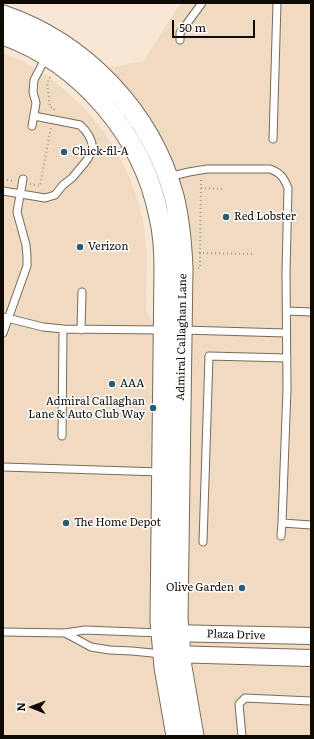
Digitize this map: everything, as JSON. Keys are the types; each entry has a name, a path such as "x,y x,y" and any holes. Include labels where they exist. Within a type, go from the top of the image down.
{"main road":[{"name":"Admiral Callaghan Lane","path":"3,15 36,28 67,47 96,70 108,82 114,94 133,111 154,144 174,196 178,213 182,251 172,330 161,472 160,633 172,654 194,736"},
{"name":"Admiral Callaghan Lane","path":"3,35 49,53 56,62 70,72 95,95 118,122 128,137 144,169 156,201 162,234 164,268 172,330 179,633 172,654 176,736"}],"street":[{"name":"Plaza Drive","path":"160,633 311,636"},
{"name":"Plaza Drive","path":"172,654 311,658"}],"lane":[{"path":"180,40 180,33 202,3"},
{"path":"273,139 277,3"},
{"path":"32,126 36,103 32,92 34,80 49,53"},
{"path":"3,191 45,198 55,195 63,184 72,178 87,160 93,149 90,136 80,125 34,116"},
{"path":"168,178 207,169 270,169 276,171 285,179 288,188 286,272 286,428 281,536"},
{"path":"3,333 6,317 27,266 26,245 17,212 23,181"},
{"path":"82,292 82,330"},
{"path":"287,311 311,312"},
{"path":"6,317 43,327 63,329 286,333"},
{"path":"62,436 63,329"},
{"path":"204,542 209,356 287,358"},
{"path":"3,467 161,472"},
{"path":"282,523 311,525"},
{"path":"3,632 64,633 85,630 160,633"},
{"path":"64,633 91,647 110,650 172,654"},
{"path":"242,736 239,704 245,698 311,701"}],"path":[{"path":"3,180 23,181 40,186 54,108 50,107 47,83 50,77"},
{"path":"202,180 200,253 254,254"},
{"path":"201,188 223,190"},
{"path":"3,252 7,253"}],"shaded area":[{"path":"181,3 311,3 311,736 204,736 187,619 191,331 162,140 140,105 115,75 107,68 144,61"},
{"path":"3,53 20,60 47,76 60,86 83,107 104,132 114,146 129,176 143,220 147,253 146,309 159,335 173,736 3,736"}],"place":[{"name":"Chick-fil-A","path":"64,152"},
{"name":"Red Lobster","path":"226,217"},
{"name":"Verizon","path":"80,247"},
{"name":"AAA","path":"112,384"},
{"name":"Admiral Callaghan Lane & Auto Club Way","path":"153,408"},
{"name":"The Home Depot","path":"66,523"},
{"name":"Olive Garden","path":"242,588"}]}
